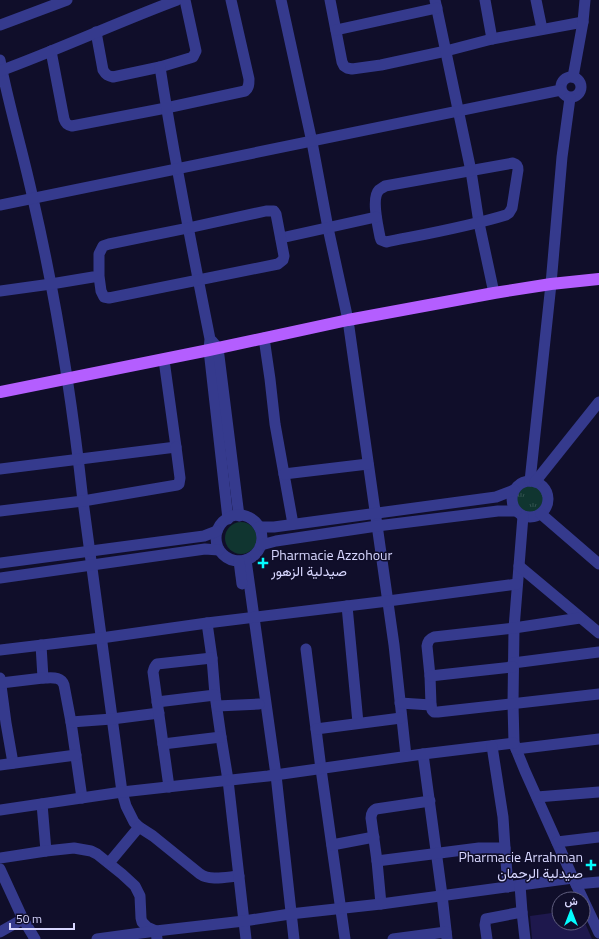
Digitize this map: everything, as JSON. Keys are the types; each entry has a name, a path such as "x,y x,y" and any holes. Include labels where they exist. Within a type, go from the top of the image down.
{"main road":[{"path":"0,392 164,360 212,346 264,338 348,320 494,293 550,284 599,279"}],"street":[{"path":"0,26 67,0"},
{"path":"177,0 148,5 96,32 51,51 1,67 33,199 51,284 67,379 82,501 122,792 126,806 134,822 139,827 154,836 203,876 211,878 239,876"},
{"path":"96,32 103,70 106,75 109,76 113,77 190,58 196,51 185,0"},
{"path":"51,51 65,123 72,126 245,91 248,89 249,79 231,0"},
{"path":"281,0 312,142 328,228 348,320 394,645 406,756"},
{"path":"330,0 342,62 346,68 352,69 381,65 492,39 583,22"},
{"path":"485,0 492,39"},
{"path":"536,0 542,30"},
{"path":"573,76 583,22 585,0"},
{"path":"336,30 436,4 471,171 479,223 494,293"},
{"path":"160,66 177,170 212,346 239,516"},
{"path":"569,76 573,76 580,81 582,88 578,95 570,98 563,94 561,87 563,80 569,76"},
{"path":"0,205 177,170 561,90"},
{"path":"532,481 562,157 570,98"},
{"path":"512,163 518,167 512,208 506,215 479,223 386,242 381,240 376,217 376,198 379,189 385,186 512,163"},
{"path":"270,210 274,211 281,238 284,256 283,260 278,264 198,281 109,298 104,297 101,291 99,276 99,254 103,246 188,228 270,210"},
{"path":"281,238 376,217"},
{"path":"0,291 99,276"},
{"path":"264,338 275,424 293,524"},
{"path":"212,346 228,519"},
{"path":"0,511 82,501 179,484 180,478 164,360"},
{"path":"532,481 599,402"},
{"path":"0,469 176,447"},
{"path":"284,474 368,464"},
{"path":"261,545 276,541 377,526 498,511 519,514 529,518 535,517 541,514 548,505 547,493 544,488 540,484 532,481 524,482 518,485 512,495 513,506 519,514 519,566 514,628 513,665 515,746 557,842 598,928"},
{"path":"259,527 274,527 496,497 514,490"},
{"path":"541,514 599,564"},
{"path":"233,516 239,516 247,517 254,521 259,527 262,539 261,545 258,552 253,557 243,560 231,560 224,556 219,550 216,538 220,526 233,516"},
{"path":"0,563 204,536 218,531"},
{"path":"0,578 205,550 219,550"},
{"path":"243,560 272,776 287,915 287,939"},
{"path":"519,566 599,633"},
{"path":"0,650 517,584"},
{"path":"348,606 358,723"},
{"path":"250,618 258,704 272,776"},
{"path":"580,618 514,628 434,637 430,639 427,646 432,710 434,712 438,712 599,694"},
{"path":"207,623 215,695 228,780 246,939"},
{"path":"41,645 43,678"},
{"path":"306,649 345,939"},
{"path":"430,676 599,652"},
{"path":"169,787 153,672 155,666 158,664 212,658"},
{"path":"13,763 0,681 43,678 61,679 63,681 71,722 82,798"},
{"path":"158,702 215,695"},
{"path":"400,703 431,705"},
{"path":"217,706 258,704"},
{"path":"71,722 159,713"},
{"path":"316,729 401,718"},
{"path":"163,744 221,737"},
{"path":"0,810 122,792 272,776 406,756 492,746 515,746 599,739"},
{"path":"492,746 503,817 504,848 508,887"},
{"path":"393,939 447,935 423,754"},
{"path":"0,764 76,755"},
{"path":"537,797 599,792"},
{"path":"381,904 371,814 376,810 430,802"},
{"path":"42,804 46,850"},
{"path":"109,863 139,827"},
{"path":"332,844 374,837"},
{"path":"557,842 599,837"},
{"path":"0,858 46,850 74,848 91,851 109,863 135,886 140,896 142,922 156,935"},
{"path":"377,861 479,848 504,848"},
{"path":"1,873 35,939"},
{"path":"97,939 156,935 287,915 520,885 575,881 599,882"},
{"path":"520,885 525,939"},
{"path":"487,939 485,925 486,918 522,912"},
{"path":"287,915 294,939"},
{"path":"0,932 23,918"}],"green space":[{"path":"534,483 540,485 545,490 547,499 545,508 540,513 528,515 522,513 517,508 515,496 517,490 522,485"},
{"path":"241,522 247,523 254,529 257,538 256,544 250,551 241,554 235,553 228,547 225,538 226,532 232,525"}],"building":[{"path":"551,913 551,931 588,931 592,939 532,939 530,916"}],"place":[{"name":"Pharmacie Azzohour صيدلية الزهور","path":"263,563"},
{"name":"Pharmacie Arrahman صيدلية الرحمان","path":"591,865"}]}
